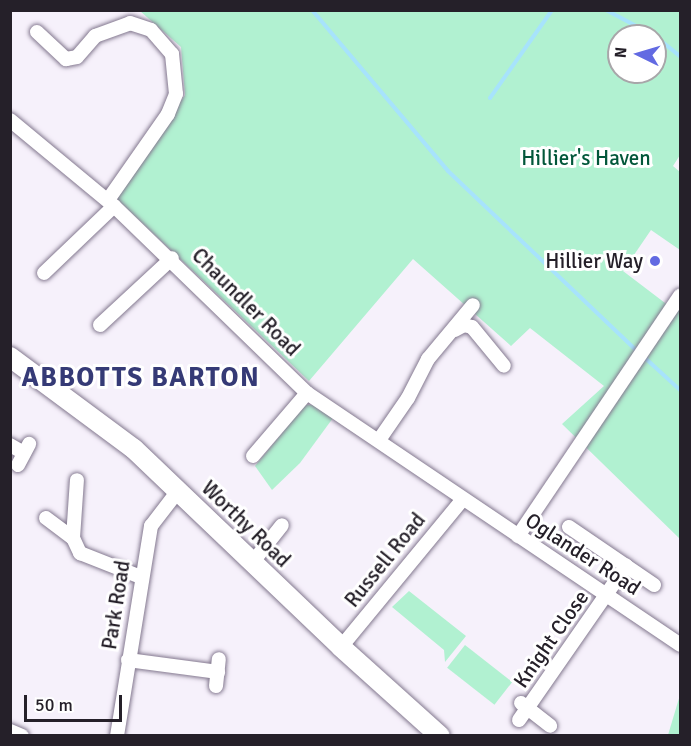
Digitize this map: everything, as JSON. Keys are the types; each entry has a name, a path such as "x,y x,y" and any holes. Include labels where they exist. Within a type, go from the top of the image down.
{"main road":[{"name":"Worthy Road","path":"10,357 134,449 341,647 440,735"}],"street":[{"path":"37,32 66,59 77,57 95,36 130,23 151,30 172,54 176,94 168,114 111,203 44,273"},
{"name":"Chaundler Road","path":"10,120 111,203 172,258 308,393 379,440 462,500"},
{"path":"100,325 172,258"},
{"path":"518,536 681,296"},
{"path":"379,440 408,398 428,359 455,330 473,305"},
{"path":"455,330 464,325 472,327 504,366"},
{"path":"253,456 308,393"},
{"path":"10,445 24,454"},
{"path":"73,538 77,480"},
{"name":"Park Road","path":"117,735 151,526 178,490"},
{"name":"Oglander Road","path":"462,500 608,594 681,645"},
{"name":"Russell Road","path":"341,647 462,500"},
{"path":"46,518 73,538 80,553 141,577"},
{"path":"252,563 282,525"},
{"path":"569,527 654,585"},
{"name":"Knight Close","path":"550,726 522,710 608,594 626,566"},
{"path":"128,660 219,665 216,686"},
{"path":"10,731 22,735"}],"green space":[{"name":"Hillier's Haven","path":"140,11 680,11 680,155 673,166 680,172 680,250 651,230 623,271 669,306 647,332 650,339 680,296 680,539 562,424 604,386 530,328 511,346 413,259 309,381 116,198 185,95 181,47"},
{"path":"305,405 316,405 333,418 300,463 272,490 255,466"},
{"path":"409,591 466,636 445,662 444,650 392,607"},
{"path":"465,645 512,682 494,705 447,668"},
{"path":"680,695 680,735 668,735"}],"waterway":[{"path":"312,10 448,171 638,352"},
{"path":"490,98 552,10"},
{"path":"606,10 632,24"},
{"path":"667,46 680,56"},
{"path":"644,357 680,390"}],"place":[{"name":"Hillier Way","path":"655,261"}],"district":[{"name":"ABBOTTS BARTON","path":"141,378"}]}
